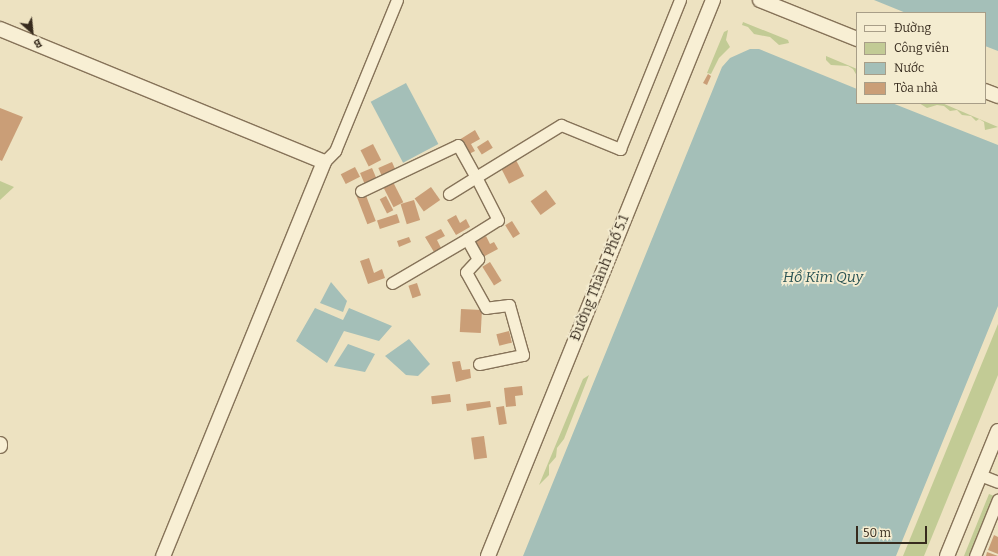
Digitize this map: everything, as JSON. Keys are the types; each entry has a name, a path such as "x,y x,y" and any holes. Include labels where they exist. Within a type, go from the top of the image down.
{"street":[{"path":"163,556 324,162 335,151 396,0"},
{"path":"449,194 561,125 620,148 680,0"},
{"name":"Đường Thành Phố 5.1","path":"488,556 713,0"},
{"path":"760,0 856,39"},
{"path":"0,29 324,162"},
{"path":"986,90 998,96"},
{"path":"360,192 458,145 498,220 392,283"},
{"path":"467,239 478,259 466,272 486,308 508,305 523,355 479,364"},
{"path":"947,556 998,431"},
{"path":"980,475 998,482"},
{"path":"975,556 998,499"}],"green space":[{"path":"743,22 788,40 789,43 779,45 770,37 754,34 748,27 742,25"},
{"path":"728,30 726,40 730,47 719,58 711,74 707,73 724,32"},
{"path":"826,56 856,69 856,74 853,69 848,66 831,65 826,60"},
{"path":"921,104 944,104 998,127 985,130 984,122 979,119 976,121 971,116 962,115 957,110 950,111 944,106 937,105 927,108"},
{"path":"0,181 14,187 0,200"},
{"path":"998,324 998,375 924,556 903,556"},
{"path":"589,375 564,439 557,448 556,457 549,465 549,475 539,485 583,379"},
{"path":"989,494 994,496 969,556 964,556"}],"water":[{"path":"874,0 998,0 998,51 986,46 986,12 904,12"},
{"name":"Hồ Kim Quy","path":"750,49 759,49 856,89 856,104 895,104 998,145 998,306 896,556 523,556 722,67 730,58"},
{"path":"406,83 438,144 403,163 371,102"},
{"path":"331,282 347,301 343,312 320,303"},
{"path":"315,308 343,320 349,308 392,326 379,341 344,331 327,363 296,341"},
{"path":"409,339 430,364 418,376 406,375 385,356"},
{"path":"348,344 375,354 365,372 334,366"}],"building":[{"path":"708,74 711,76 707,85 703,83"},
{"path":"0,108 23,117 2,161 0,160"},
{"path":"475,130 480,139 471,144 475,151 467,155 459,140"},
{"path":"488,140 493,148 482,155 477,147"},
{"path":"373,144 381,160 369,166 361,150"},
{"path":"516,160 524,176 509,184 501,168"},
{"path":"392,162 396,171 382,177 378,168"},
{"path":"355,167 360,177 346,184 341,174"},
{"path":"372,168 377,180 365,185 360,173"},
{"path":"392,180 403,202 394,207 382,185"},
{"path":"431,187 440,200 424,212 415,198"},
{"path":"546,190 556,204 541,215 531,201"},
{"path":"365,193 376,221 367,224 357,196"},
{"path":"386,196 393,210 387,213 380,199"},
{"path":"414,200 420,220 407,224 401,204"},
{"path":"397,214 400,223 380,229 377,220"},
{"path":"456,215 460,223 466,219 470,227 456,235 447,220"},
{"path":"512,221 520,234 513,238 505,225"},
{"path":"441,229 445,236 437,240 441,248 434,252 425,237"},
{"path":"486,236 490,244 494,242 498,249 483,257 475,242"},
{"path":"409,237 411,242 399,247 397,241"},
{"path":"369,258 374,273 382,269 385,278 368,284 360,261"},
{"path":"490,262 502,281 494,285 482,267"},
{"path":"417,283 421,295 412,298 408,286"},
{"path":"461,309 482,310 481,333 460,332"},
{"path":"509,331 512,343 499,346 496,334"},
{"path":"460,361 462,370 470,369 471,378 456,382 452,362"},
{"path":"522,386 523,395 515,396 516,406 506,407 504,388"},
{"path":"450,394 451,402 432,404 431,396"},
{"path":"490,401 491,407 467,411 466,404"},
{"path":"504,406 507,424 499,425 496,407"},
{"path":"484,436 487,458 474,460 471,438"},
{"path":"994,535 998,537 998,554 988,550"},
{"path":"987,552 998,556 986,556"}]}
